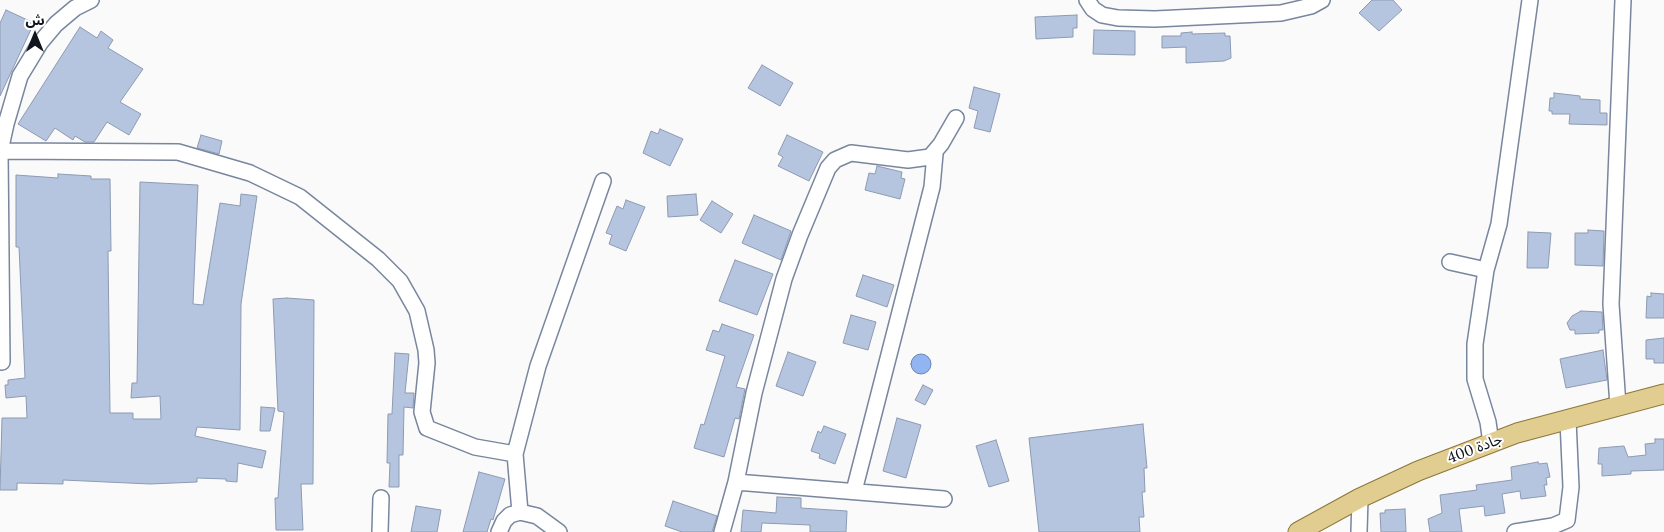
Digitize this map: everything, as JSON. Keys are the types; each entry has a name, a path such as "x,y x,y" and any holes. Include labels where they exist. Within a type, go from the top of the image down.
{"main road":[{"name":"جادة 400","path":"1298,532 1321,526 1360,498 1418,471 1517,433 1664,394"}],"street":[{"path":"2,362 0,151 20,76 35,51 56,24 75,8 91,0"},
{"path":"1087,0 1093,9 1102,14 1118,18 1194,18 1267,7 1300,9 1322,0"},
{"path":"1491,443 1488,422 1477,388 1474,367 1475,344 1486,270 1499,224 1530,0"},
{"path":"1618,406 1611,304 1623,0"},
{"path":"854,491 932,187 934,154 956,118"},
{"path":"0,151 178,152 250,173 300,197 378,259 400,281 417,311 426,350 427,363 422,412 428,428 475,447 515,454"},
{"path":"722,532 736,482 754,393 784,279 828,168 835,160 851,153 908,160 925,158 934,154"},
{"path":"520,512 515,454 538,366 603,180"},
{"path":"1450,262 1486,270"},
{"path":"1515,532 1553,526 1570,526 1571,486 1568,420"},
{"path":"736,482 944,499"},
{"path":"380,532 381,498"},
{"path":"1358,532 1360,498"},
{"path":"499,532 504,520 510,515 520,512 537,516 559,532"}],"water":[{"path":"921,354 928,357 931,364 928,371 921,374 914,371 911,364 914,357"}],"building":[{"path":"1372,0 1393,0 1402,10 1379,31 1359,13"},
{"path":"6,10 34,23 0,96 0,23"},
{"path":"1077,15 1077,28 1073,28 1073,37 1036,39 1035,17"},
{"path":"80,27 97,38 101,31 113,40 108,48 143,69 120,102 141,114 129,135 107,122 94,142 85,142 75,136 73,140 55,128 46,141 18,124"},
{"path":"1094,30 1135,31 1135,55 1093,54"},
{"path":"1192,32 1192,34 1225,33 1225,36 1230,36 1231,58 1224,61 1186,63 1186,47 1162,48 1162,36 1181,36 1181,33"},
{"path":"762,65 793,83 780,106 748,88"},
{"path":"974,87 1000,94 990,132 974,128 978,111 969,108"},
{"path":"1554,93 1580,96 1580,99 1600,100 1600,113 1607,113 1607,125 1569,124 1570,114 1552,114 1552,111 1549,111 1550,98 1554,98"},
{"path":"660,129 683,139 670,166 643,153 651,131 658,134"},
{"path":"201,135 222,141 219,154 197,148"},
{"path":"787,135 823,152 809,181 778,166 783,157 778,154"},
{"path":"877,166 902,172 901,178 905,179 900,199 865,190 869,173 875,174"},
{"path":"58,174 91,176 91,179 110,179 111,251 108,251 110,413 133,413 133,419 161,419 160,396 131,398 132,383 137,383 140,182 198,185 193,304 203,305 220,203 240,206 241,194 257,196 241,304 240,430 197,427 195,436 266,451 262,468 238,463 237,482 226,481 226,479 197,478 197,482 150,484 63,480 63,484 17,483 17,490 0,490 2,418 27,418 26,396 6,398 5,385 8,385 8,380 25,378 19,247 16,247 16,175 58,178"},
{"path":"696,194 698,215 668,217 667,196"},
{"path":"626,200 645,207 626,251 609,244 612,235 606,233 617,206 623,209"},
{"path":"712,201 733,214 721,233 700,220"},
{"path":"754,215 791,231 781,260 742,243"},
{"path":"1588,230 1604,231 1603,266 1575,265 1575,233 1588,233"},
{"path":"1528,232 1551,233 1548,268 1527,268"},
{"path":"735,260 773,274 757,315 719,301"},
{"path":"863,275 894,285 887,307 856,296"},
{"path":"1651,293 1664,294 1664,318 1646,318 1647,296 1651,297"},
{"path":"273,299 314,300 313,484 301,484 303,530 276,530 275,498 278,498 284,412 278,411"},
{"path":"1581,311 1602,312 1603,330 1599,330 1599,333 1575,334 1575,330 1570,330 1567,323 1572,316"},
{"path":"851,315 876,322 868,350 843,343"},
{"path":"722,324 754,335 736,387 745,389 739,419 735,418 724,457 694,448 701,424 704,425 725,356 706,350 713,330 719,332"},
{"path":"1664,338 1664,363 1654,363 1654,359 1646,359 1646,340"},
{"path":"1603,350 1607,380 1566,388 1560,359"},
{"path":"788,352 816,362 803,396 776,386"},
{"path":"395,353 409,354 405,393 414,393 413,408 404,407 403,455 399,455 399,487 389,487 390,463 387,463 388,414 392,414"},
{"path":"923,385 933,390 925,405 915,400"},
{"path":"261,407 275,408 270,431 260,431"},
{"path":"897,418 921,425 906,478 883,471"},
{"path":"1143,424 1147,468 1144,468 1145,492 1142,492 1144,517 1139,517 1140,532 1039,532 1029,438"},
{"path":"824,426 846,434 835,464 819,458 820,454 811,451 818,431 821,433"},
{"path":"1655,439 1664,439 1664,470 1631,471 1631,474 1602,476 1602,464 1598,464 1599,448 1624,446 1628,457 1646,455 1645,444 1655,443"},
{"path":"996,440 1009,481 989,487 976,446"},
{"path":"1538,462 1539,464 1547,463 1550,477 1546,478 1547,485 1544,485 1546,496 1521,499 1520,491 1502,494 1505,513 1485,516 1484,506 1459,509 1462,532 1430,532 1428,519 1442,513 1440,495 1477,490 1476,485 1512,480 1511,467"},
{"path":"479,472 505,479 493,520 491,519 487,532 463,532"},
{"path":"777,497 801,498 801,508 847,511 846,532 810,532 810,525 762,523 761,532 741,532 743,510 776,513"},
{"path":"673,501 717,516 712,532 682,532 665,526"},
{"path":"416,506 441,510 437,532 411,532"},
{"path":"1405,509 1406,532 1381,532 1380,513 1385,513 1385,510"}]}
